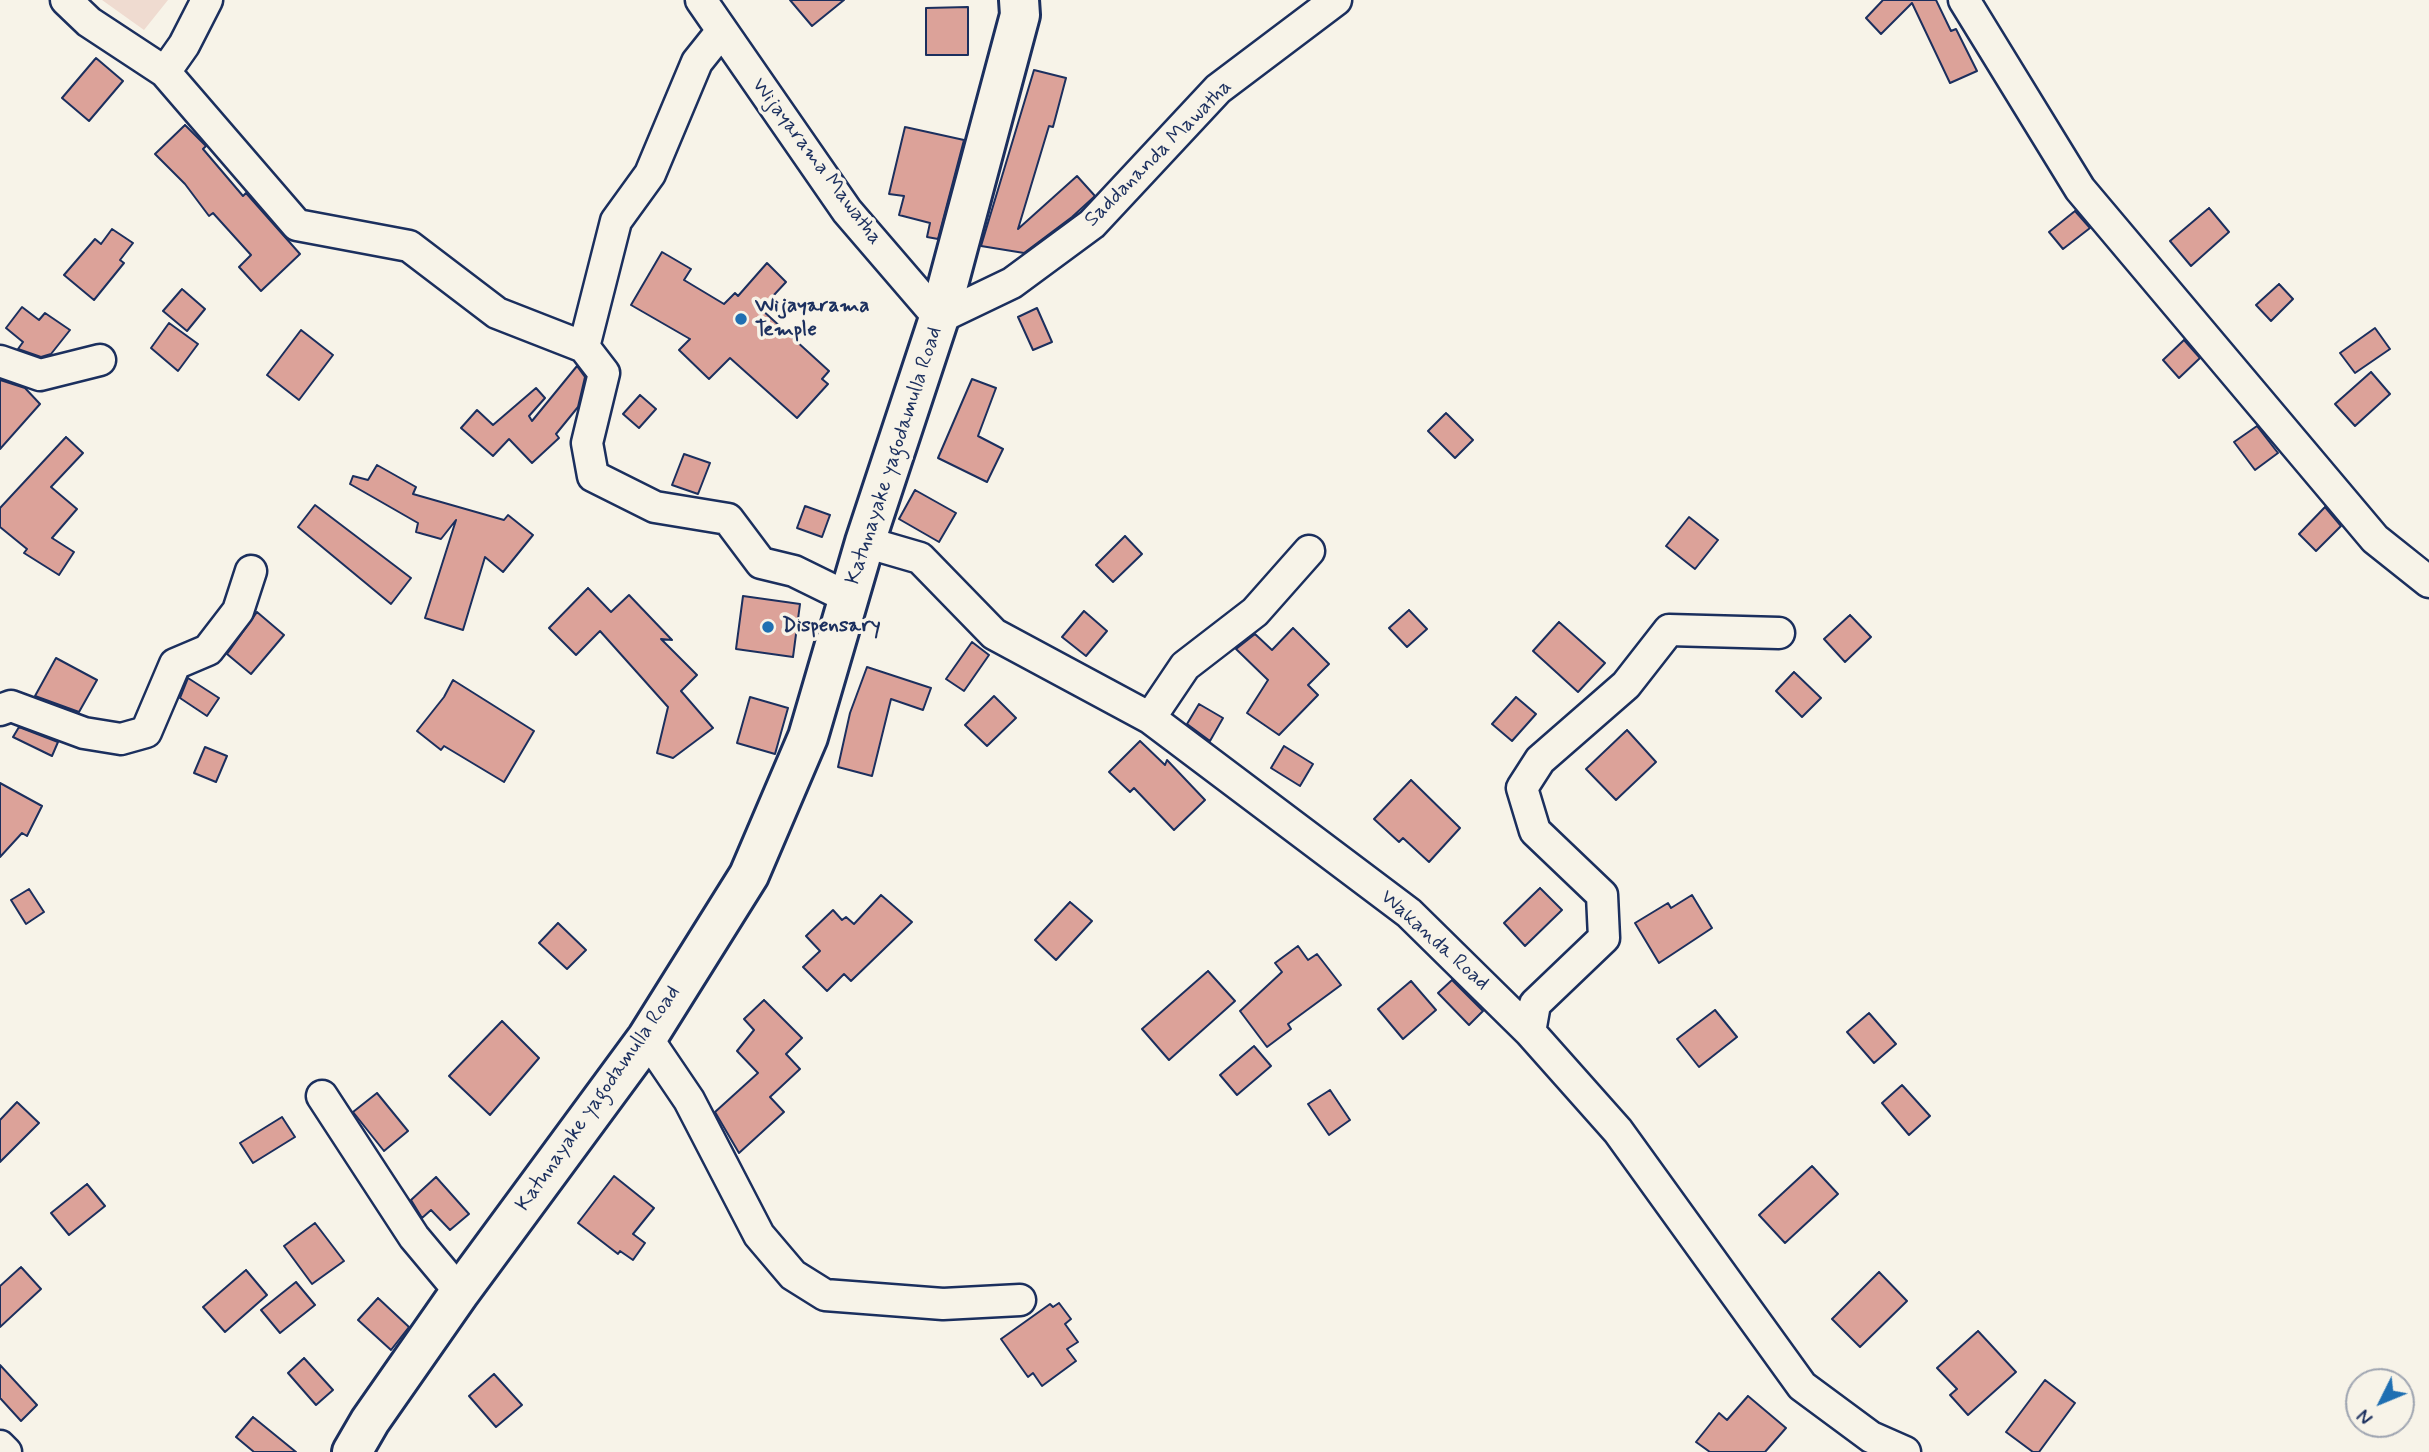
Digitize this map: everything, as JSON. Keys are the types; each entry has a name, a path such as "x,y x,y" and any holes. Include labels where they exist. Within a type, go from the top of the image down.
{"main road":[{"name":"Katunayake yagodamulla Road","path":"352,1452 370,1421 460,1292 646,1038 749,874 808,737 865,542 939,318 1020,15 1019,0"}],"street":[{"path":"66,0 89,22 165,72 297,225 410,246 497,313 586,351 604,373 587,443 593,476 655,507 728,519 761,563 794,571 849,598"},
{"path":"165,72 184,45 206,0"},
{"name":"Wijayarama Mawatha","path":"701,0 847,211 939,318"},
{"name":"Saddananda Mawatha","path":"939,318 1012,284 1093,224 1218,89 1336,0"},
{"path":"1964,0 2080,189 2375,539 2429,582"},
{"path":"586,351 616,220 650,174 697,62 721,32"},
{"path":"0,361 40,375 100,360"},
{"name":"Wakanda Road","path":"865,542 920,558 995,634 1150,718 1409,913 1531,1032 1618,1131 1802,1386 1871,1437 1905,1452"},
{"path":"1150,718 1185,666 1255,612 1309,551"},
{"path":"0,710 11,706 84,733 121,739 146,732 175,664 208,650 238,611 251,571"},
{"path":"1531,1032 1535,1004 1604,938 1602,895 1535,831 1522,788 1539,760 1626,684 1670,630 1779,633"},
{"path":"646,1038 690,1100 759,1235 793,1275 825,1296 943,1304 1020,1300"},
{"path":"323,1096 414,1237 460,1292"},
{"path":"0,1446 6,1452"}],"shaded area":[{"path":"102,0 168,0 144,30"}],"building":[{"path":"790,0 844,0 812,26"},
{"path":"1883,0 1936,0 1951,31 1956,29 1977,71 1950,83 1912,3 1881,34 1866,18"},
{"path":"968,7 968,55 926,55 926,8"},
{"path":"96,58 123,81 89,121 62,98"},
{"path":"1034,70 1066,78 1053,127 1049,126 1018,229 1077,176 1095,196 1024,253 981,246"},
{"path":"185,125 206,146 203,149 243,196 246,193 300,254 261,291 239,267 251,255 213,213 209,216 185,184 155,154"},
{"path":"905,127 964,140 938,239 927,237 930,223 899,215 904,196 889,194"},
{"path":"2209,208 2229,232 2191,266 2170,241"},
{"path":"2075,211 2090,228 2063,249 2049,232"},
{"path":"112,229 133,243 120,260 124,263 94,300 64,275 95,239 101,244"},
{"path":"662,252 691,269 684,280 724,304 735,293 738,296 767,263 786,282 761,309 829,371 822,379 828,384 797,418 730,358 709,379 679,350 690,339 631,305"},
{"path":"2279,284 2293,299 2271,321 2256,305"},
{"path":"182,289 205,309 187,331 163,311"},
{"path":"22,307 39,320 45,313 70,330 51,354 41,357 18,349 23,342 6,328"},
{"path":"1037,308 1052,342 1033,350 1018,317"},
{"path":"169,323 198,344 178,371 151,348"},
{"path":"2375,328 2390,349 2355,373 2340,353"},
{"path":"301,330 333,355 299,400 267,375"},
{"path":"2184,340 2200,358 2179,378 2163,360"},
{"path":"577,366 585,377 578,407 556,434 559,438 532,463 509,439 493,456 461,428 477,410 493,425 536,388 545,398 529,416 532,421"},
{"path":"2371,372 2390,394 2355,426 2335,404"},
{"path":"972,379 996,388 978,436 1003,449 987,482 938,458"},
{"path":"0,380 25,388 40,404 0,449"},
{"path":"640,395 656,409 639,428 623,414"},
{"path":"1446,413 1473,440 1455,458 1428,431"},
{"path":"2257,426 2278,453 2255,470 2234,442"},
{"path":"66,437 83,453 51,487 77,509 52,538 74,552 59,575 24,553 27,549 0,527 0,508"},
{"path":"684,454 710,463 698,494 672,485"},
{"path":"377,465 416,487 413,494 504,520 508,515 533,535 503,572 485,557 463,630 425,618 456,520 441,539 416,532 418,523 350,484 353,476 368,480"},
{"path":"915,490 956,513 939,542 899,519"},
{"path":"315,505 411,578 391,604 298,527"},
{"path":"805,506 830,515 822,537 797,528"},
{"path":"2325,507 2341,526 2316,551 2299,534"},
{"path":"1689,517 1718,540 1695,569 1666,546"},
{"path":"1125,536 1142,554 1113,582 1096,565"},
{"path":"588,588 611,612 629,595 672,640 661,639 697,675 681,691 713,728 673,758 657,753 668,707 600,631 576,655 549,628"},
{"name":"Dispensary","path":"743,596 800,604 793,657 736,649"},
{"path":"1409,610 1427,629 1407,647 1389,628"},
{"path":"1084,611 1107,631 1086,656 1062,637"},
{"path":"257,612 284,635 251,674 227,654"},
{"path":"1850,615 1871,637 1845,662 1824,639"},
{"path":"1559,622 1605,663 1578,692 1533,651"},
{"path":"1293,628 1329,664 1308,685 1318,695 1279,735 1247,713 1268,680 1236,649 1255,634 1272,650"},
{"path":"972,642 989,655 964,691 946,679"},
{"path":"56,658 97,680 79,712 35,696"},
{"path":"867,667 931,688 923,710 891,699 872,776 838,767 850,713"},
{"path":"1794,672 1821,698 1802,717 1776,691"},
{"path":"188,678 219,698 207,716 180,698"},
{"path":"453,680 534,731 504,782 444,746 441,750 417,731 444,697"},
{"path":"994,696 1016,718 987,746 965,725"},
{"path":"750,697 788,708 775,754 737,743"},
{"path":"1516,697 1536,714 1512,741 1492,724"},
{"path":"1199,704 1223,718 1210,741 1187,724"},
{"path":"19,727 58,742 52,756 13,737"},
{"path":"1627,730 1656,762 1616,800 1586,769"},
{"path":"1140,741 1165,765 1167,760 1205,800 1174,830 1134,788 1130,792 1109,772"},
{"path":"1284,746 1313,764 1300,786 1271,768"},
{"path":"205,747 227,756 216,782 194,773"},
{"path":"1411,780 1460,828 1429,862 1403,838 1399,842 1374,819"},
{"path":"0,783 42,806 27,836 22,833 0,857"},
{"path":"1540,888 1562,910 1525,946 1504,923"},
{"path":"29,889 44,912 26,924 11,900"},
{"path":"881,895 912,922 851,981 844,974 827,991 803,967 820,951 806,936 833,910 842,920 846,917 854,924"},
{"path":"1692,895 1712,928 1659,963 1635,923 1668,903 1671,908"},
{"path":"1070,902 1092,921 1056,960 1035,940"},
{"path":"558,923 586,950 567,969 539,943"},
{"path":"1298,946 1308,960 1317,954 1341,985 1288,1024 1291,1029 1267,1047 1240,1011 1282,972 1275,963"},
{"path":"1208,971 1235,1001 1169,1060 1142,1029"},
{"path":"1452,980 1483,1011 1469,1025 1438,993"},
{"path":"1411,981 1436,1010 1403,1039 1378,1009"},
{"path":"764,1000 802,1038 786,1054 800,1069 770,1097 784,1112 739,1153 715,1112 758,1073 737,1051 754,1030 744,1019"},
{"path":"1715,1010 1737,1037 1699,1067 1677,1039"},
{"path":"1869,1013 1896,1044 1874,1063 1847,1032"},
{"path":"502,1021 539,1058 490,1115 449,1076"},
{"path":"1254,1046 1271,1066 1237,1095 1220,1075"},
{"path":"1902,1085 1930,1116 1909,1135 1882,1103"},
{"path":"1330,1090 1350,1120 1329,1135 1308,1104"},
{"path":"377,1093 408,1131 384,1151 353,1112"},
{"path":"17,1102 39,1123 0,1162 0,1120"},
{"path":"282,1117 295,1137 253,1163 240,1143"},
{"path":"1812,1166 1838,1194 1785,1243 1759,1215"},
{"path":"614,1176 654,1208 633,1234 645,1243 633,1260 620,1251 618,1254 578,1223"},
{"path":"436,1177 469,1214 450,1230 431,1210 422,1218 411,1200"},
{"path":"87,1184 105,1206 69,1235 51,1213"},
{"path":"315,1223 344,1261 312,1284 284,1246"},
{"path":"21,1267 41,1289 0,1327 0,1286"},
{"path":"246,1270 267,1295 225,1332 203,1307"},
{"path":"1879,1272 1907,1301 1860,1347 1832,1319"},
{"path":"296,1282 315,1305 280,1333 261,1310"},
{"path":"378,1298 409,1327 391,1350 358,1320"},
{"path":"1059,1303 1071,1319 1065,1324 1078,1342 1067,1349 1076,1361 1042,1386 1033,1373 1028,1377 1001,1339 1050,1304 1053,1307"},
{"path":"1978,1331 2016,1372 1968,1415 1950,1395 1957,1389 1937,1368"},
{"path":"304,1358 333,1390 316,1405 288,1373"},
{"path":"0,1365 37,1405 21,1421 0,1398"},
{"path":"494,1374 522,1405 496,1427 469,1396"},
{"path":"2045,1380 2075,1403 2039,1452 2033,1452 2006,1432"},
{"path":"1748,1396 1786,1428 1765,1452 1710,1452 1696,1442 1719,1413 1727,1420"},
{"path":"253,1417 296,1452 254,1452 236,1437"}],"place":[{"name":"Wijayarama Temple","path":"741,319"},
{"name":"Dispensary","path":"768,627"}]}
